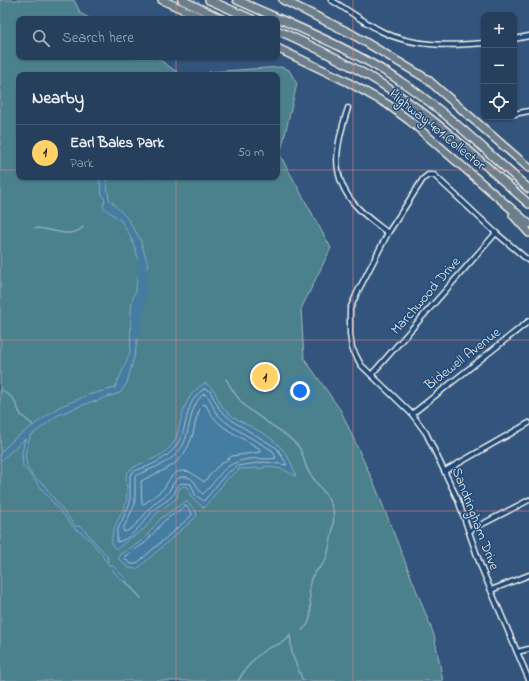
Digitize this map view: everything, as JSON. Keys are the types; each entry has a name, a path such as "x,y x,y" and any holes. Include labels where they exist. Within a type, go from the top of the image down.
{"highway":[{"path":"162,0 198,16"},
{"path":"182,0 216,16"},
{"path":"209,0 245,16"},
{"path":"237,0 272,16"},
{"path":"283,0 352,34 427,79 529,168"},
{"path":"280,20 354,54 379,67 407,85 434,106 529,189"},
{"path":"280,31 349,64 401,96 437,124 529,204"},
{"name":"Highway 401 Collector","path":"280,49 346,81 388,104 410,121 529,224"},
{"path":"506,204 510,212 529,233"}],"street":[{"path":"330,0 364,21 395,37 430,44 481,44"},
{"path":"517,38 529,36"},
{"path":"348,108 339,137 336,157 339,176 357,207 388,233"},
{"path":"517,113 529,111"},
{"name":"Sandringham Drive","path":"496,233 434,175 428,174 423,179 388,233 350,309 350,334 352,348 361,365 412,414 426,433 458,500 491,590 529,680"},
{"path":"496,233 529,261"},
{"name":"Marchwood Drive","path":"372,374 496,233"},
{"name":"Bidewell Avenue","path":"412,414 529,321"},
{"path":"445,470 529,423"},
{"path":"469,531 529,500"},
{"path":"491,590 529,575"},
{"path":"517,652 529,649"}],"green space":[{"path":"0,0 74,0 80,12 78,12 85,16 16,16 16,60 160,60 177,72 16,72 16,180 280,180 280,155 331,248 301,309 304,358 341,411 376,488 434,635 443,681 0,681"},
{"path":"281,67 289,70 297,84 280,155 280,72 209,72"}],"water":[{"path":"100,180 106,180 109,199 128,219 140,239 148,265 142,276 142,309 138,321 139,329 135,353 127,383 120,393 103,398 96,402 93,401 58,415 30,436 25,455 27,467 32,475 43,484 75,526 82,527 107,556 108,561 126,579 127,584 113,571 90,540 75,529 23,466 22,453 25,439 0,461 0,453 14,439 59,407 88,395 115,388 129,356 131,344 132,302 136,291 139,272 138,257 133,243 123,224 103,206 105,200 102,195"},
{"path":"205,383 215,392 223,408 228,413 264,434 283,450 288,457 296,476 282,469 265,466 264,468 238,469 238,471 228,478 204,508 191,497 188,487 183,486 179,489 177,498 157,513 145,528 116,549 112,545 112,539 114,528 126,503 126,474 131,469 162,454 168,449 176,438 187,402 194,392"},
{"path":"186,501 196,511 197,516 137,569 129,568 119,559 119,555 143,540 161,518"}],"waterway":[{"path":"35,228 73,233 83,227"},
{"path":"136,334 142,291 142,262"},
{"path":"226,379 245,406 298,446 302,452 308,471 329,500 332,507 334,523 328,553 325,561 313,574 311,579 309,591 311,606 310,619 302,630"},
{"path":"0,389 13,398 21,415 33,425"},
{"path":"126,582 141,598"},
{"path":"290,634 292,654 303,681"},
{"path":"238,681 246,668 261,653 268,648 284,642 289,637"}],"place":[{"name":"Earl Bales Park","path":"265,377"}]}
